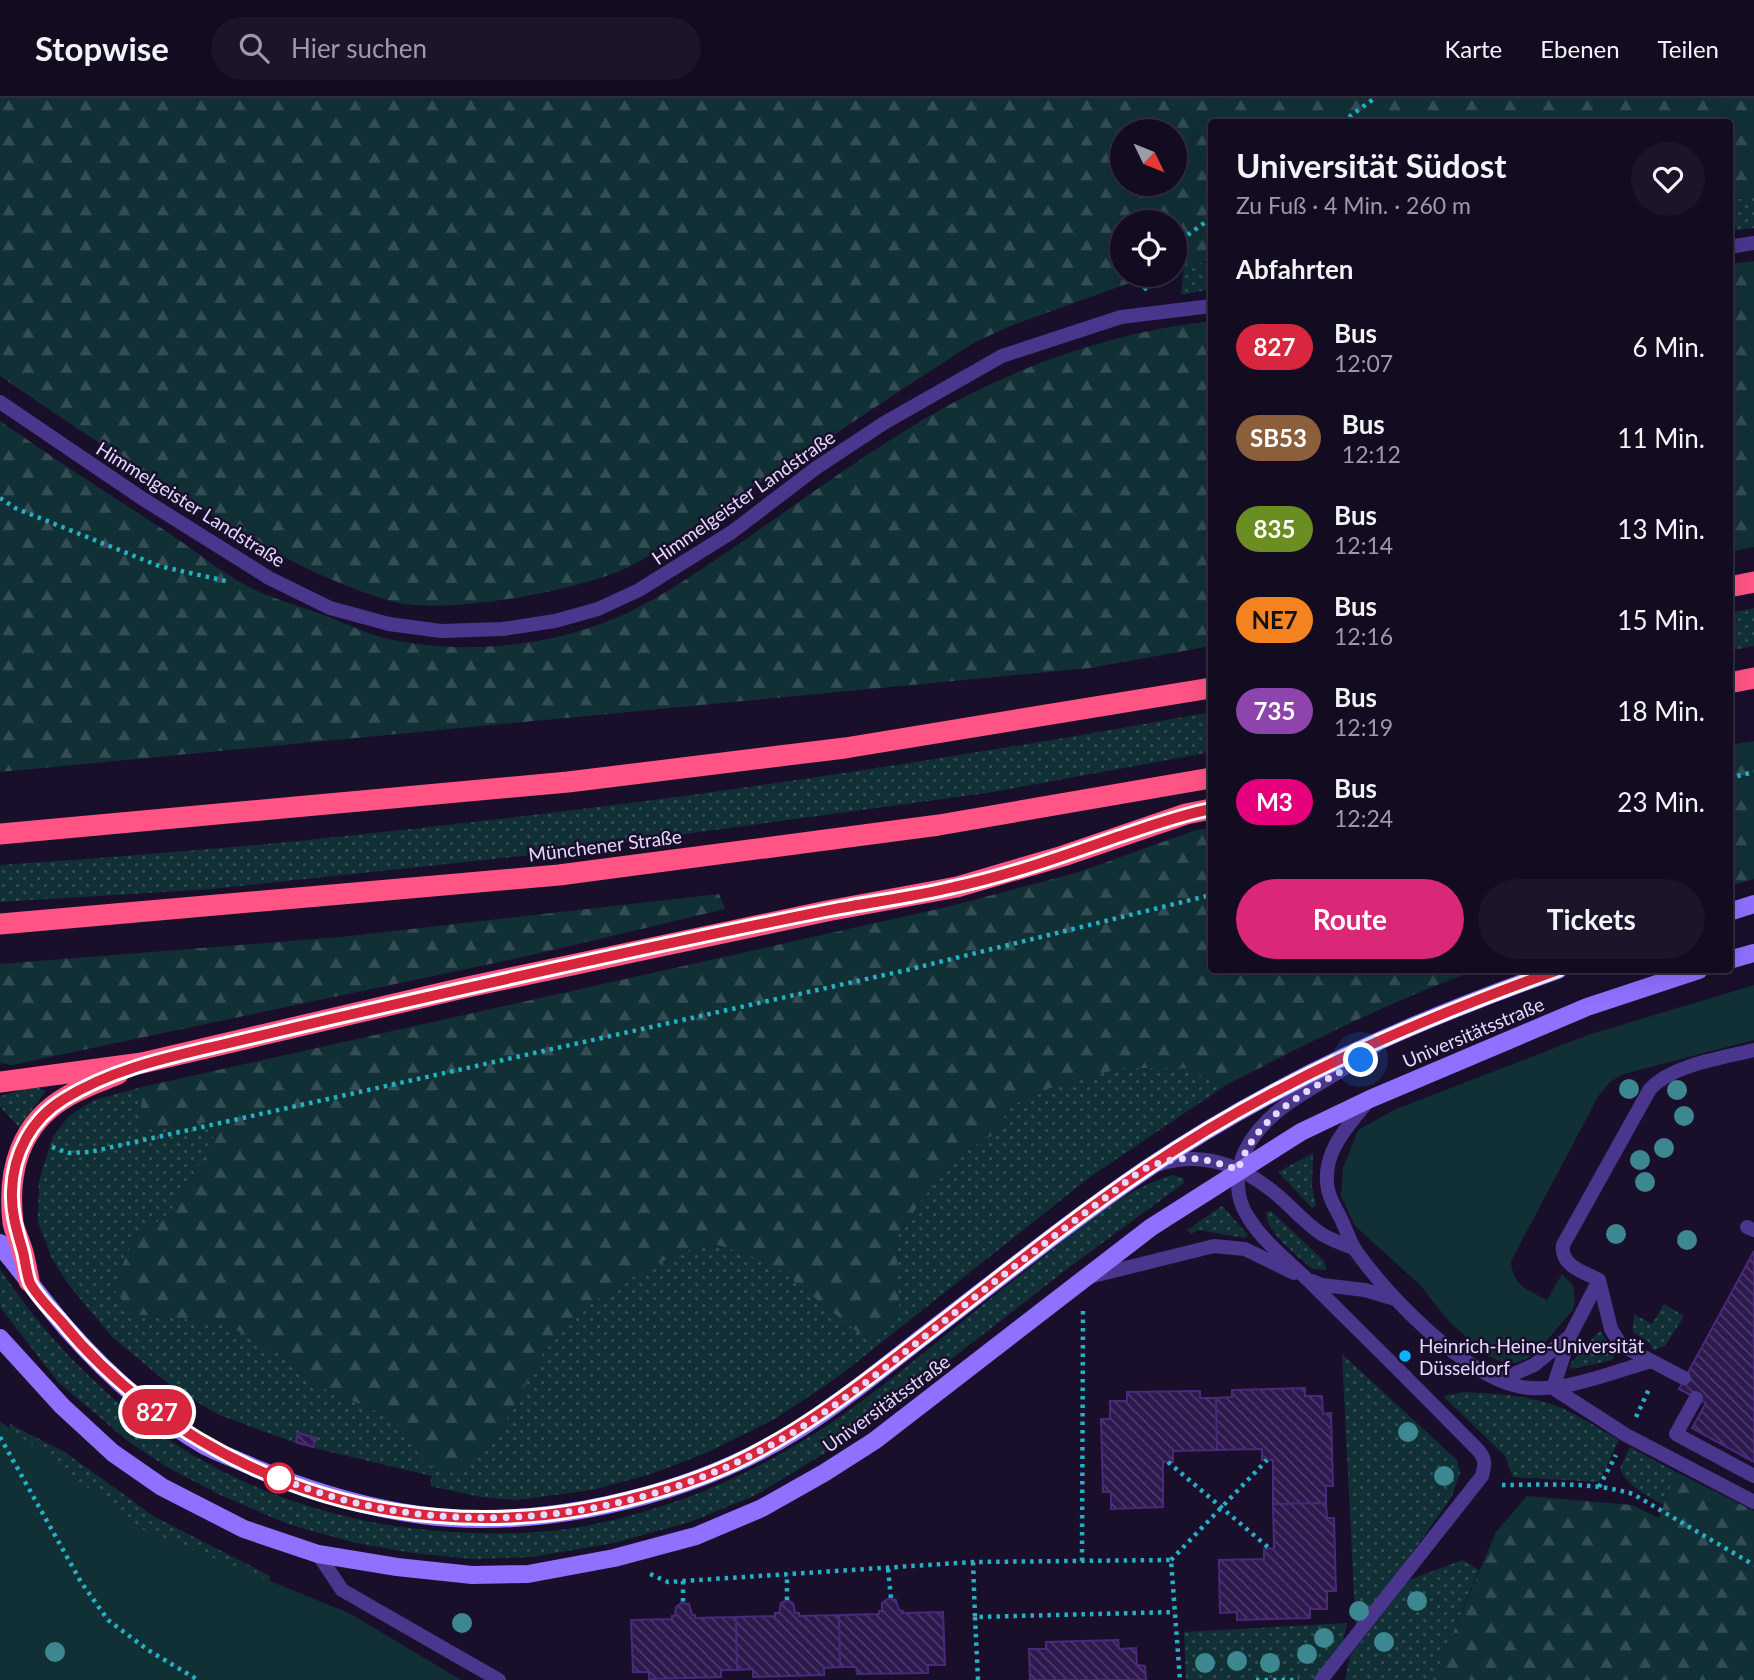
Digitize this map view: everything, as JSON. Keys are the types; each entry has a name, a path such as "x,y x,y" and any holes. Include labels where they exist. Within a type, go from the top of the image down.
{"highway":[{"path":"1733,586 1754,582"},
{"path":"1733,682 1754,678"},
{"path":"0,834 568,782 845,748 1208,688"},
{"name":"Münchener Straße","path":"0,924 559,875 939,825 1208,779"},
{"path":"0,1082 142,1063 463,988 827,911 957,887 1063,856 1186,814 1208,810"},
{"path":"29,1281 14,1226 11,1197 15,1161 26,1138 40,1119 61,1100 142,1063"}],"street":[{"path":"1733,911 1754,904"},
{"path":"1733,959 1754,953"},
{"name":"Universitätsstraße","path":"0,1242 5,1253 96,1361 162,1416 207,1447 291,1484 405,1513 523,1517 577,1511 639,1498 687,1483 738,1461 795,1431 841,1400 1064,1228 1148,1168 1251,1103 1390,1035 1550,973"},
{"name":"Universitätsstraße","path":"0,1338 62,1406 113,1454 162,1488 244,1529 318,1554 397,1567 472,1575 528,1574 614,1558 696,1536 762,1508 824,1473 874,1441 1150,1228 1301,1132 1370,1099 1587,1007 1690,973"}],"lane":[{"path":"1733,246 1754,243"},
{"name":"Himmelgeister Landstraße","path":"0,402 143,499 269,578 330,608 389,624 441,631 503,629 555,621 598,609 639,590 680,567 732,532 816,468 884,424 1002,356 1121,317 1208,306"},
{"path":"1321,1680 1482,1476 1484,1458 1309,1280 1265,1240 1247,1215 1239,1198 1238,1170 1245,1152 1268,1120 1287,1104 1361,1060 1390,1035"},
{"path":"1684,1378 1629,1351 1615,1337 1599,1280 1565,1260 1562,1254 1563,1245 1650,1089 1658,1080 1671,1073 1754,1051"},
{"path":"1370,1099 1339,1138 1329,1159 1326,1181 1330,1200 1355,1249 1396,1299 1462,1358 1516,1386 1553,1388 1651,1362"},
{"path":"1148,1168 1179,1159 1203,1158 1238,1170 1267,1186 1321,1234 1355,1249"},
{"path":"1084,1278 1214,1246 1245,1249 1322,1285 1365,1290 1396,1299"},
{"path":"1553,1388 1570,1336 1599,1280"},
{"path":"1500,1380 1534,1365 1570,1336"},
{"path":"1553,1388 1626,1435 1754,1502"},
{"path":"1696,1398 1676,1434 1754,1476"},
{"path":"318,1554 342,1590 499,1680"}],"path":[{"path":"1346,119 1376,98"},
{"path":"1187,236 1208,220"},
{"path":"0,498 15,508 159,566 236,583 269,578"},
{"path":"1733,777 1754,772"},
{"path":"26,1138 68,1153 90,1152 906,970 1208,896"},
{"path":"1082,1561 1084,1278"},
{"path":"0,1437 81,1581 108,1620 148,1650 198,1680"},
{"path":"614,1558 668,1582 973,1562 1171,1560 1267,1460"},
{"path":"1168,1462 1269,1548"},
{"path":"1482,1476 1501,1485 1571,1485 1615,1489 1633,1494 1754,1565"},
{"path":"1171,1560 1180,1680"},
{"path":"973,1562 978,1680"},
{"path":"888,1569 891,1598"},
{"path":"787,1574 787,1600"},
{"path":"683,1581 683,1602"},
{"path":"975,1617 1175,1612"},
{"path":"1256,1680 1321,1680"}],"green space":[{"path":"0,98 1754,98 1754,197 1733,200 1733,119 1208,119 1208,262 1187,266 1187,210 1110,210 1110,287 1118,287 1015,324 975,342 651,555 602,577 544,593 446,605 395,602 310,570 227,525 0,376"},
{"path":"1754,197 1754,228 1733,231 1733,200"},
{"path":"1754,261 1754,547 1733,551 1733,264"},
{"path":"1208,262 1208,290 1181,295 1182,287 1187,287 1187,265"},
{"path":"1208,321 1208,647 1090,668 0,772 0,421 227,574 259,592 389,639 442,646 497,646 552,638 619,617 678,584 895,437 969,395 1007,376 1087,347 1169,327"},
{"path":"1754,608 1754,646 1733,650 1733,612"},
{"path":"1208,713 1208,753 987,793 531,855 212,889 0,902 0,865 252,845 556,812 884,767"},
{"path":"1754,741 1754,879 1733,885 1733,744"},
{"path":"1208,828 1208,973 1469,973 1381,1009 1226,1085 1184,1068 1121,1068 1047,1089 1012,1105 991,1136 955,1158 898,1235 900,1310 883,1331 864,1337 771,1263 718,1245 683,1251 617,1285 555,1331 494,1442 453,1473 426,1465 397,1420 314,1384 283,1356 224,1323 134,1314 113,1289 132,1242 169,1213 212,1145 214,1131 210,1122 140,1129 142,1087 947,907 1079,872 1196,830"},
{"path":"719,894 725,909 532,955 12,1065 0,1063 0,964 341,937"},
{"path":"1754,985 1754,1040 1624,1074 1610,1082 1599,1095 1511,1261 1515,1276 1522,1286 1547,1300 1562,1274 1573,1285 1573,1310 1527,1359 1515,1363 1499,1361 1484,1354 1446,1318 1420,1285 1355,1226 1341,1196 1343,1168 1358,1130 1396,1109 1588,1035"},
{"path":"1121,1068 1184,1068 1226,1085 1090,1177 838,1377 773,1420 706,1453 651,1474 592,1490 517,1500 481,1497 430,1486 432,1476 301,1445 217,1414 170,1385 112,1337 69,1285 52,1259 38,1222 39,1181 53,1136 69,1116 94,1100 142,1087 141,1129 210,1122 214,1131 212,1145 169,1213 132,1242 134,1314 224,1323 283,1356 314,1384 397,1420 426,1464 494,1442 555,1331 617,1285 683,1251 718,1245 771,1263 865,1337 883,1331 897,1271 898,1235 955,1158 991,1136 1012,1105 1047,1089"},
{"path":"34,1086 46,1091 19,1127 0,1107 0,1096"},
{"path":"1313,1153 1312,1187 1316,1205 1312,1208 1278,1172"},
{"path":"1172,1175 1183,1178 1184,1183 1075,1263 848,1439 756,1495 690,1522 614,1543 532,1557 474,1559 412,1553 352,1542 288,1524 218,1494 167,1467 129,1442 58,1382 0,1307 0,1269 41,1324 86,1373 135,1416 188,1452 245,1482 306,1505 371,1522 458,1532 517,1533 556,1530 595,1524 667,1505 735,1477 801,1442 886,1383 1093,1218 1139,1189"},
{"path":"1222,1206 1248,1235 1245,1238 1199,1230 1191,1234 1187,1230"},
{"path":"1271,1211 1324,1261 1325,1270 1313,1269 1284,1244 1267,1220 1266,1212"},
{"path":"1664,1304 1684,1316 1665,1346 1653,1350 1650,1343 1633,1332 1634,1314 1652,1324"},
{"path":"1601,1331 1614,1356 1612,1360 1572,1369 1569,1366 1571,1363"},
{"path":"1342,1354 1457,1460 1460,1473 1451,1498 1356,1632"},
{"path":"1465,1392 1538,1400 1562,1408 1619,1440 1599,1482 1513,1477 1505,1456 1443,1396"},
{"path":"0,1421 142,1529 349,1613 461,1680 0,1680"},
{"path":"10,1424 66,1453 155,1517 270,1576 268,1602 253,1627 10,1442"},
{"path":"1630,1447 1676,1472 1664,1505 1638,1490 1623,1474 1620,1468"},
{"path":"1676,1472 1754,1511 1754,1680 1433,1680 1496,1532 1527,1496 1632,1505 1659,1518"},
{"path":"1462,1560 1479,1570 1433,1680 1345,1680 1350,1656 1407,1581"},
{"path":"1347,1623 1342,1647 1314,1680 1186,1680 1184,1632"}],"building":[{"path":"1754,1251 1754,1462 1692,1428 1706,1403 1679,1389"},
{"path":"1305,1388 1305,1396 1322,1396 1323,1414 1331,1413 1333,1486 1326,1486 1326,1503 1273,1504 1273,1460 1262,1460 1262,1449 1217,1450 1216,1398 1232,1397 1232,1390"},
{"path":"1200,1391 1200,1398 1216,1398 1217,1450 1173,1451 1173,1462 1163,1462 1163,1507 1111,1509 1111,1492 1103,1492 1101,1419 1110,1419 1110,1401 1127,1401 1127,1392"},
{"path":"298,1433 316,1438 313,1447 296,1442"},
{"path":"1326,1503 1327,1518 1334,1518 1336,1591 1327,1591 1327,1609 1310,1609 1310,1618 1237,1620 1237,1612 1220,1613 1219,1560 1264,1559 1264,1549 1274,1548 1273,1504"},
{"path":"889,1598 896,1600 902,1613 943,1612 945,1665 928,1665 928,1673 857,1674 856,1667 840,1667 839,1615 879,1614 879,1611 882,1611 882,1603"},
{"path":"787,1600 793,1603 795,1613 799,1613 799,1616 839,1615 840,1667 824,1668 824,1675 753,1677 753,1669 737,1670 736,1617 775,1616 775,1613 779,1613 781,1603"},
{"path":"681,1603 689,1604 695,1618 736,1617 737,1670 721,1670 721,1677 649,1679 649,1672 633,1672 631,1620 672,1619 676,1607"},
{"path":"1118,1640 1119,1649 1136,1648 1137,1665 1145,1666 1146,1680 1030,1680 1029,1649 1046,1649 1046,1642"}],"bus line":[{"name":"827","path":"1208,810 1186,814 1063,856 957,887 827,911 463,988 142,1063 69,1095 54,1105 26,1138 15,1161 11,1197 14,1226 29,1281 96,1361 132,1393 207,1447 291,1484 405,1513 523,1517 577,1511 639,1498 687,1483 738,1461 795,1431 841,1400 1093,1207 1148,1168 1251,1103 1390,1035 1550,973"}],"place":[{"name":"Heinrich-Heine-Universität Düsseldorf","path":"1405,1356"}],"route":[{"path":"279,1478 270,1474 291,1484 405,1513 467,1517 523,1517 577,1511 639,1498 687,1483 738,1461 795,1431 841,1400 1074,1220 1148,1168 1186,1158 1203,1158 1238,1170 1254,1137 1268,1120 1287,1104 1361,1060"}]}
